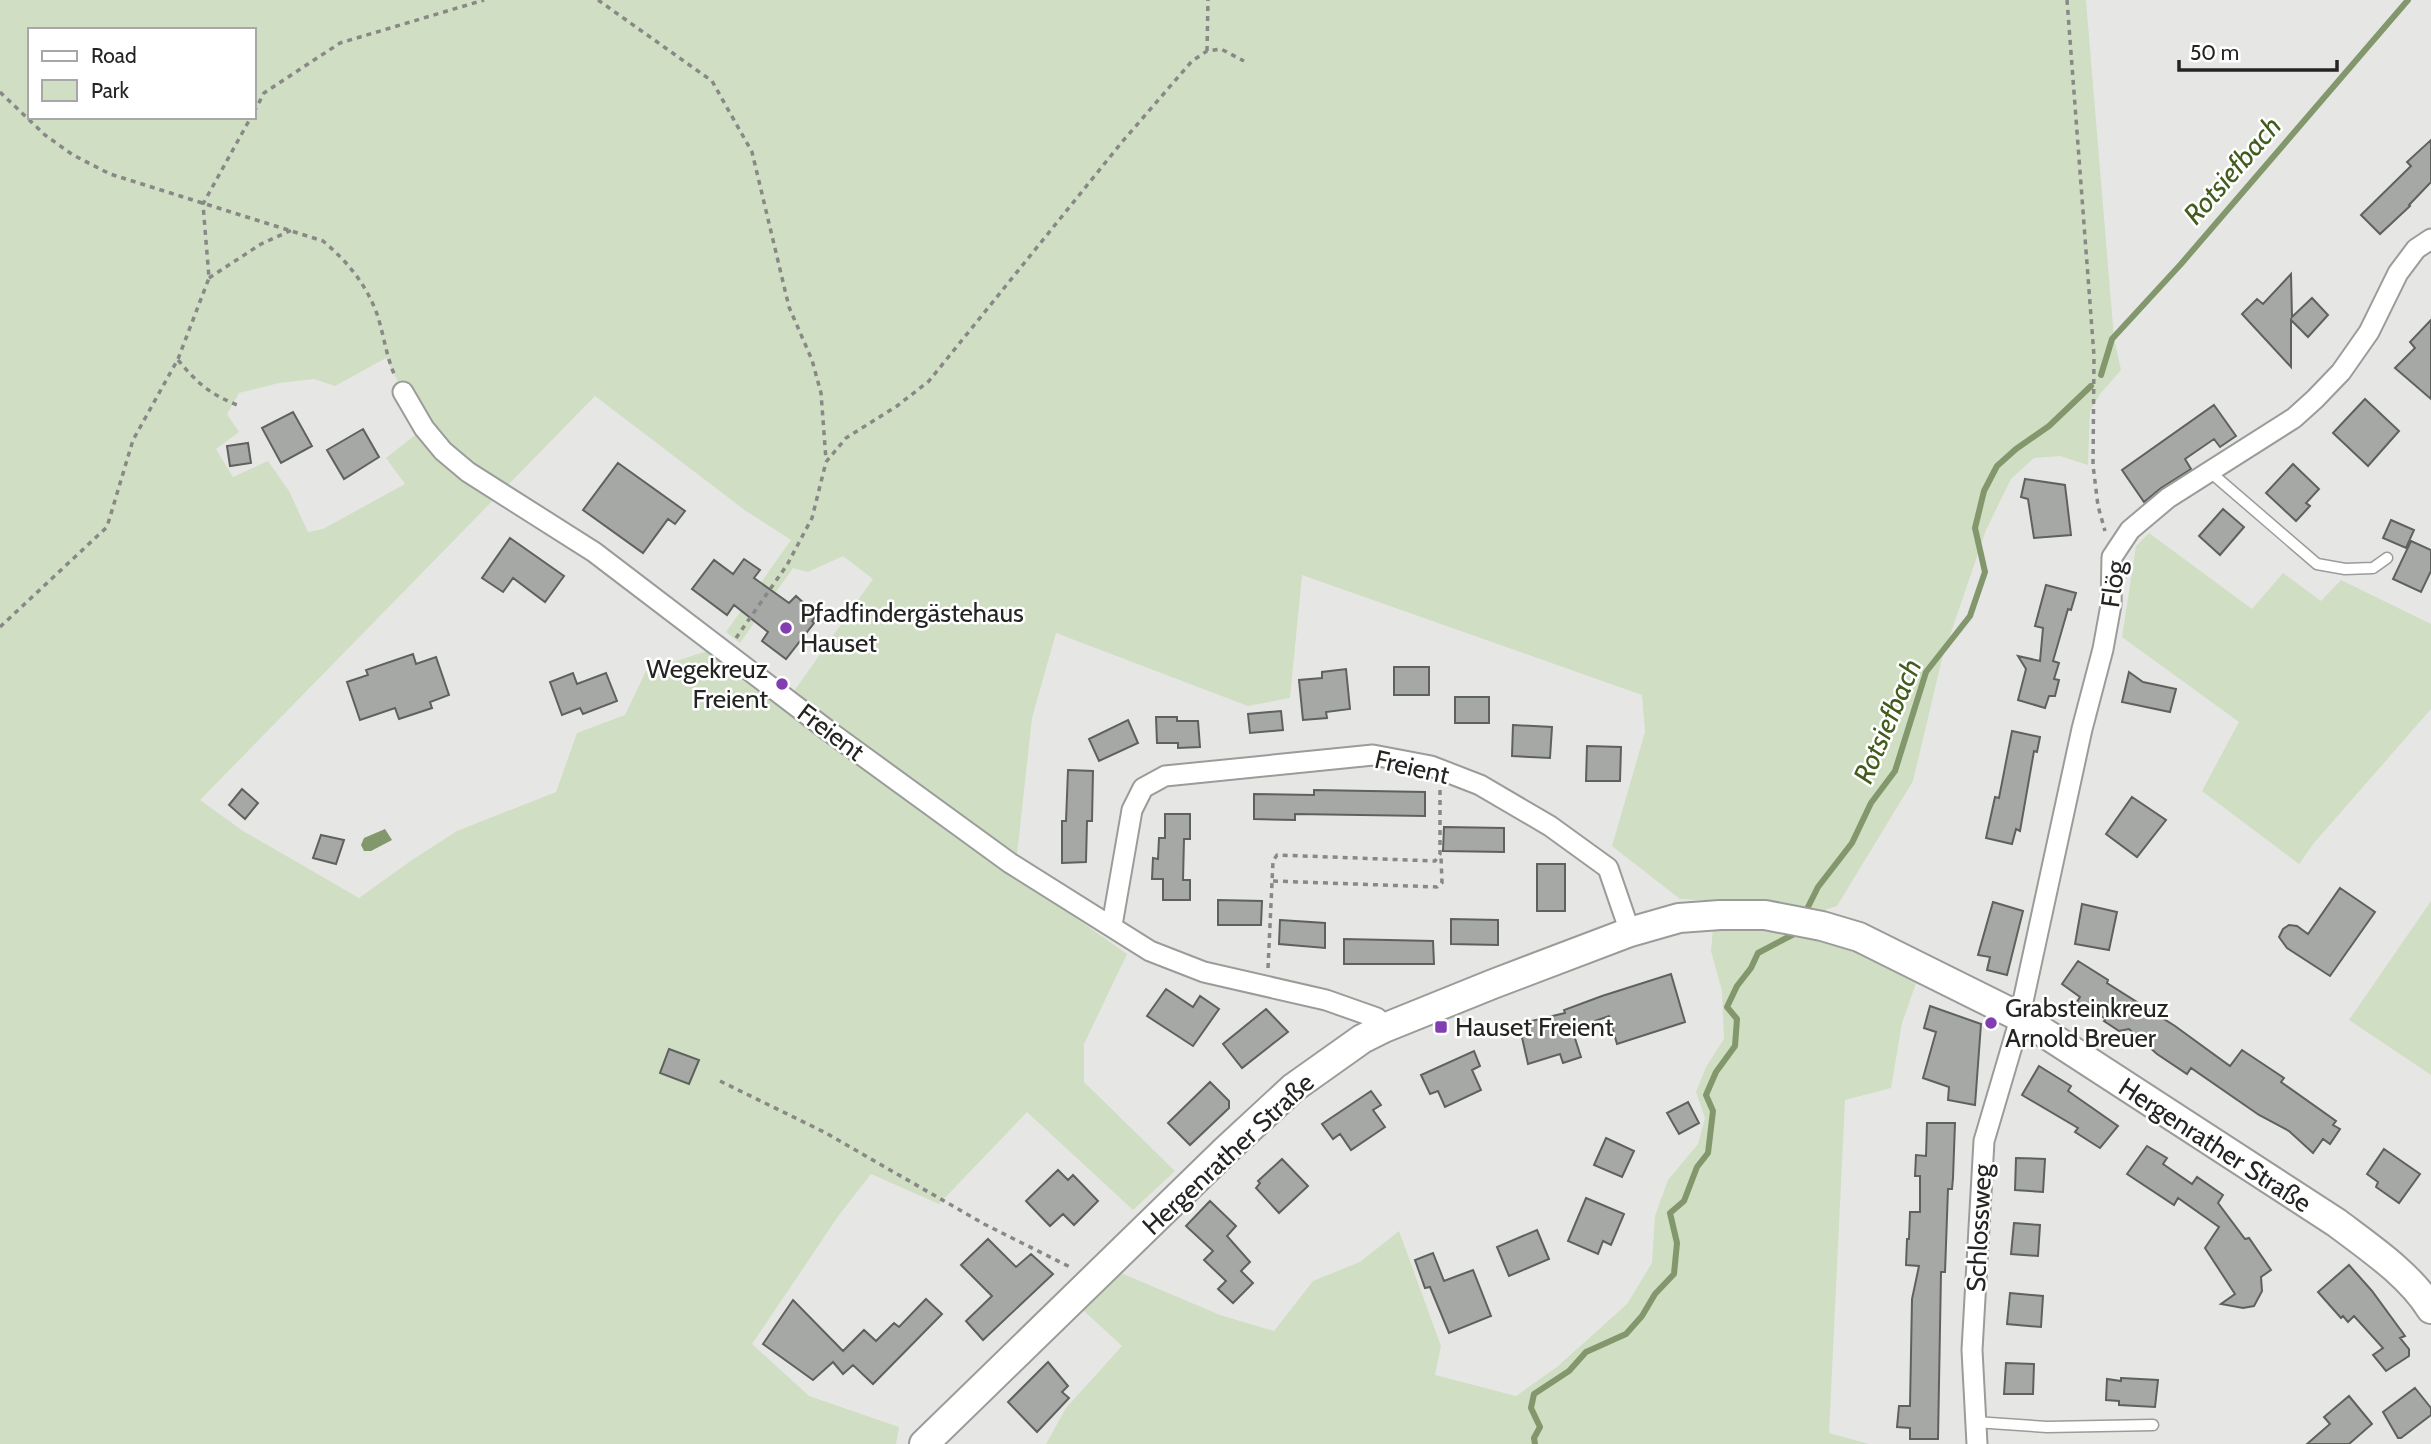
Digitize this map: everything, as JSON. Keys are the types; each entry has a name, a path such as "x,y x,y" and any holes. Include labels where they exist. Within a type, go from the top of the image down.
{"street":[{"name":"Flög","path":"2020,1017 2082,729 2103,649 2111,605 2112,557 2130,530 2168,498 2294,418 2315,399 2341,372 2369,331 2398,273 2416,249 2431,239"},
{"name":"Freient","path":"403,392 424,428 443,451 468,472 594,552 830,732 1010,863 1150,951 1204,972 1326,1000 1377,1018 1384,1028"},
{"name":"Freient","path":"1112,925 1132,810 1143,788 1165,776 1373,755 1440,770 1480,785 1550,826 1608,868 1630,932"},
{"name":"Hergenrather Straße","path":"925,1444 1293,1088 1363,1039 1384,1028 1630,932 1679,918 1765,915 1822,926 1859,937 2020,1017 2337,1223 2413,1285 2431,1309"},
{"name":"Schlossweg","path":"1977,1444 1972,1350 1984,1141 2020,1017"}],"lane":[{"path":"2209,471 2317,564 2345,569 2373,568 2387,558"},
{"path":"1974,1422 2047,1427 2153,1425"}],"path":[{"path":"256,108 264,93 340,43 484,0"},
{"path":"598,0 712,81 752,152 789,307 812,360 821,393 826,462 812,518 787,565 727,651"},
{"path":"1208,0 1208,51"},
{"path":"2067,0 2094,356 2093,465 2098,506 2112,557"},
{"path":"826,462 846,438 897,407 929,381 1122,142 1192,61 1208,51 1221,49 1244,61"},
{"path":"0,92 28,119"},
{"path":"28,119 73,155 110,174 323,241 344,259 363,284 377,315 387,358 403,392"},
{"path":"0,627 107,527 134,440 178,359 209,278 203,204 250,119"},
{"path":"209,278 261,244 293,230"},
{"path":"178,359 198,384 218,398 240,406"},
{"path":"1273,881 1437,887 1442,883 1440,770"},
{"path":"1265,986 1273,861 1277,855 1435,861 1440,854"},
{"path":"720,1081 825,1133 984,1224 1050,1255 1092,1282"}],"green space":[{"path":"0,0 2086,0 2114,338 2121,370 2100,394 2090,411 2088,465 2060,456 2034,458 2011,479 1986,530 1942,659 1913,781 1837,906 1815,913 1754,903 1680,899 1612,846 1645,732 1642,695 1302,575 1290,698 1248,706 1056,633 1032,718 1017,855 792,694 873,579 843,556 808,572 793,568 740,643 726,632 791,540 746,511 595,396 200,800 243,831 359,898 457,831 556,792 577,733 625,715 646,671 713,649 1015,875 1127,954 1084,1044 1084,1082 1175,1171 1133,1210 1027,1112 939,1204 871,1174 839,1215 752,1344 809,1396 899,1427 896,1444 0,1444","holes":["386,358 424,428 386,458 405,484 323,529 308,532 289,491 268,461 233,477 216,449 239,432 227,414 239,393 279,383 314,379 335,386"]},
{"path":"2149,533 2252,609 2283,573 2321,601 2341,580 2431,624 2431,709 2314,843 2299,864 2202,791 2239,722 2122,637 2136,546"},
{"path":"2431,901 2431,1075 2349,1020"},
{"path":"1757,926 1838,944 1916,983 1902,1023 1891,1088 1845,1100 1829,1433 1869,1444 1046,1444 1066,1408 1122,1346 1083,1310 1121,1273 1220,1315 1274,1331 1313,1281 1360,1262 1399,1231 1441,1346 1435,1375 1516,1396 1557,1367 1627,1304 1652,1263 1655,1216 1668,1180 1698,1144 1705,1118 1696,1092 1706,1067 1724,1039 1722,991 1711,951 1713,929"}],"shaded area":[{"path":"385,829 392,840 371,851 364,851 361,845 364,838"}],"building":[{"path":"2431,140 2431,182 2380,234 2361,215 2411,166 2407,162"},
{"path":"2291,274 2292,317 2312,298 2328,315 2308,337 2291,320 2291,367 2242,314 2257,299 2263,304"},
{"path":"2431,320 2431,399 2395,368 2415,348 2410,342"},
{"path":"2365,399 2399,431 2368,466 2333,433"},
{"path":"2214,405 2236,436 2220,447 2214,439 2185,459 2191,469 2144,502 2122,470"},
{"path":"293,412 312,446 281,463 262,428"},
{"path":"363,429 379,457 344,479 327,450"},
{"path":"248,443 251,463 230,466 227,446"},
{"path":"618,463 685,511 675,524 668,519 643,553 583,510"},
{"path":"2293,464 2319,489 2306,503 2310,506 2296,521 2266,493"},
{"path":"2025,479 2065,485 2071,535 2034,538 2028,499 2021,497"},
{"path":"2223,509 2244,527 2220,555 2199,536"},
{"path":"2391,520 2414,530 2406,548 2383,538"},
{"path":"510,538 564,576 545,602 513,578 503,592 482,578"},
{"path":"2411,541 2431,550 2431,571 2421,592 2393,579"},
{"path":"744,559 760,570 754,578 789,603 796,596 817,615 812,621 814,623 786,659 762,641 768,632 734,605 727,615 692,589 714,560 733,574"},
{"path":"2046,585 2076,593 2071,610 2068,609 2053,661 2059,663 2054,679 2059,680 2055,696 2049,696 2045,708 2018,700 2026,669 2018,656 2040,661 2043,628 2035,626"},
{"path":"413,654 416,664 436,657 449,695 430,702 432,708 399,719 395,708 360,720 347,682 368,675 366,670"},
{"path":"1394,667 1429,667 1429,695 1394,695"},
{"path":"1346,669 1350,709 1326,712 1327,718 1303,720 1299,680 1322,678 1322,672"},
{"path":"2129,672 2143,682 2176,689 2170,712 2122,702"},
{"path":"573,673 577,684 606,673 617,701 583,714 580,708 562,715 550,682"},
{"path":"1455,697 1489,697 1489,723 1455,723"},
{"path":"1281,711 1283,730 1250,733 1248,714"},
{"path":"1156,717 1198,721 1200,747 1178,748 1178,743 1157,743"},
{"path":"1128,720 1138,743 1099,761 1089,739"},
{"path":"1513,725 1552,727 1550,758 1512,756"},
{"path":"2012,731 2040,737 2037,752 2034,751 2020,831 2016,829 2012,844 1986,838 1995,797 1999,798"},
{"path":"1587,746 1621,747 1620,781 1586,781"},
{"path":"1068,770 1093,771 1092,821 1087,821 1086,862 1062,863 1062,821 1066,821"},
{"path":"242,789 258,803 245,819 229,805"},
{"path":"1314,790 1425,792 1425,816 1295,814 1295,820 1254,819 1254,794 1314,795"},
{"path":"2132,797 2166,820 2137,857 2106,834"},
{"path":"1165,814 1190,814 1190,839 1184,839 1183,880 1190,880 1190,900 1163,900 1163,879 1152,879 1153,858 1158,859 1159,838 1165,838"},
{"path":"1444,827 1504,828 1504,852 1443,851"},
{"path":"321,835 344,840 336,864 313,858"},
{"path":"1537,864 1565,864 1565,911 1537,911"},
{"path":"2340,888 2375,912 2330,976 2287,948 2279,937 2289,925 2297,926 2308,934"},
{"path":"1218,900 1262,901 1261,925 1218,925"},
{"path":"1993,902 2023,911 2007,975 1987,970 1990,957 1978,955"},
{"path":"2082,904 2117,912 2109,950 2075,944"},
{"path":"1451,919 1498,920 1498,945 1451,944"},
{"path":"1280,920 1325,923 1325,948 1279,944"},
{"path":"1344,939 1433,941 1434,964 1344,964"},
{"path":"2078,961 2230,1066 2242,1050 2284,1078 2281,1082 2336,1121 2333,1125 2340,1129 2330,1144 2323,1139 2313,1153 2289,1131 2259,1115 2191,1068 2187,1074 2157,1054 2129,1029 2119,1031 2104,1021 2106,1019 2077,1002 2080,997 2062,984"},
{"path":"1671,974 1685,1022 1617,1044 1609,1016 1572,1029 1581,1057 1563,1063 1560,1054 1528,1064 1519,1024 1565,1013 1564,1010 1602,996"},
{"path":"1166,989 1193,1007 1200,996 1219,1009 1193,1046 1147,1016"},
{"path":"1930,1006 1981,1024 1975,1105 1948,1100 1949,1087 1923,1078 1936,1032 1924,1028"},
{"path":"1266,1009 1288,1032 1242,1068 1223,1044"},
{"path":"669,1049 699,1060 689,1084 660,1073"},
{"path":"1474,1051 1480,1066 1472,1070 1481,1090 1445,1107 1438,1091 1430,1094 1421,1075"},
{"path":"2039,1066 2071,1086 2068,1091 2118,1126 2100,1148 2075,1132 2078,1128 2022,1095"},
{"path":"1210,1082 1229,1101 1229,1108 1190,1145 1168,1123"},
{"path":"1371,1091 1381,1105 1373,1110 1385,1127 1351,1150 1340,1134 1333,1139 1322,1124"},
{"path":"1688,1102 1699,1123 1679,1134 1667,1113"},
{"path":"1927,1123 1955,1123 1953,1178 1952,1189 1948,1189 1945,1272 1941,1272 1938,1439 1910,1439 1910,1428 1897,1427 1899,1406 1910,1406 1912,1299 1919,1266 1906,1265 1907,1239 1910,1212 1920,1212 1920,1176 1915,1176 1916,1155 1926,1156"},
{"path":"1606,1138 1634,1151 1622,1177 1594,1165"},
{"path":"2147,1146 2167,1158 2163,1164 2192,1184 2197,1177 2223,1195 2218,1203 2245,1239 2249,1238 2271,1270 2261,1277 2262,1291 2254,1306 2243,1308 2221,1304 2235,1294 2205,1248 2219,1227 2178,1198 2174,1205 2127,1174"},
{"path":"2384,1149 2420,1174 2399,1203 2376,1187 2378,1182 2367,1174"},
{"path":"2016,1158 2045,1159 2043,1192 2015,1190"},
{"path":"1282,1159 1308,1186 1279,1213 1256,1188 1260,1183 1258,1181"},
{"path":"1058,1170 1068,1180 1073,1175 1098,1201 1074,1225 1063,1214 1050,1226 1026,1201"},
{"path":"1586,1198 1624,1214 1611,1245 1603,1241 1598,1254 1568,1241"},
{"path":"1210,1201 1236,1226 1227,1236 1250,1262 1241,1271 1253,1283 1233,1303 1218,1289 1226,1281 1204,1260 1213,1251 1186,1226"},
{"path":"2014,1223 2040,1225 2038,1256 2011,1254"},
{"path":"1537,1230 1549,1259 1509,1276 1497,1247"},
{"path":"988,1239 1016,1267 1031,1254 1053,1274 983,1340 966,1321 992,1296 961,1265"},
{"path":"1433,1253 1444,1281 1473,1270 1491,1316 1449,1333 1430,1287 1425,1288 1415,1260"},
{"path":"2349,1265 2405,1336 2400,1338 2409,1349 2409,1356 2386,1371 2373,1355 2383,1348 2354,1316 2348,1322 2343,1316 2341,1318 2318,1292"},
{"path":"2010,1293 2043,1296 2041,1327 2007,1324"},
{"path":"926,1299 942,1314 873,1384 853,1365 843,1374 833,1362 813,1380 763,1344 793,1300 843,1351 864,1330 876,1341 894,1323 899,1327"},
{"path":"1048,1362 1068,1386 1062,1392 1069,1398 1037,1432 1008,1402"},
{"path":"2006,1363 2034,1364 2033,1394 2004,1394"},
{"path":"2121,1378 2158,1380 2155,1407 2119,1405 2119,1401 2106,1400 2107,1379 2121,1381"},
{"path":"2415,1388 2431,1408 2431,1415 2398,1438 2383,1412"},
{"path":"2349,1396 2372,1424 2349,1444 2307,1444 2330,1424 2324,1417"}],"waterway":[{"name":"Rotsiefbach","path":"2101,375 2112,339 2181,264 2408,0"},
{"name":"Rotsiefbach","path":"1808,907 1818,887 1852,843 1871,803 1895,771 1926,672 1970,616 1985,572 1975,528 1984,491 1997,466 2049,426 2091,386"},
{"name":"Rotsiefbach","path":"1535,1444 1534,1438 1540,1427 1531,1408 1534,1394 1569,1371 1586,1352 1626,1334 1642,1316 1655,1294 1674,1274 1677,1243 1670,1213 1684,1201 1697,1167 1708,1153 1713,1111 1706,1095 1716,1072 1735,1046 1737,1019 1727,1007 1758,953 1796,933"}],"place":[{"name":"Pfadfindergästehaus Hauset","path":"786,628"},
{"name":"Wegekreuz Freient","path":"782,684"},
{"name":"Grabsteinkreuz Arnold Breuer","path":"1991,1023"},
{"name":"Hauset Freient","path":"1441,1027"}]}
